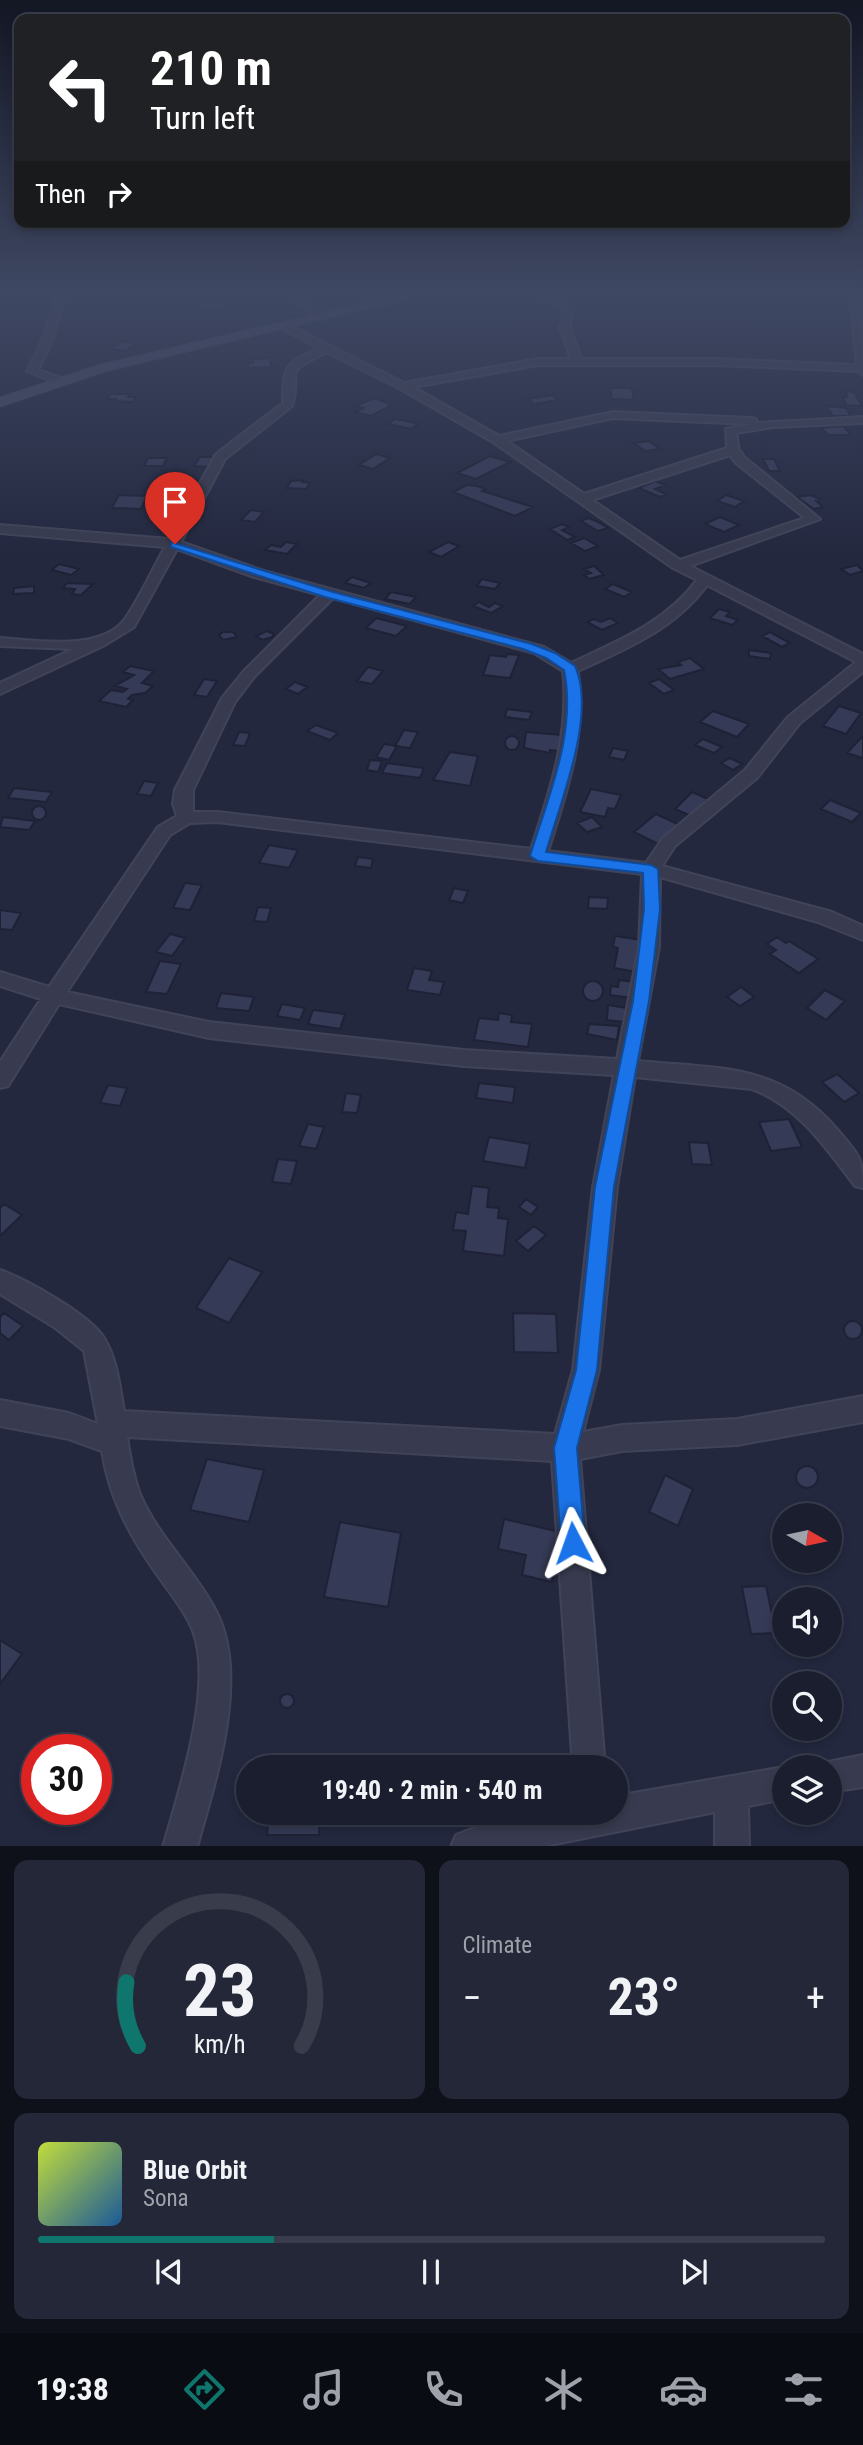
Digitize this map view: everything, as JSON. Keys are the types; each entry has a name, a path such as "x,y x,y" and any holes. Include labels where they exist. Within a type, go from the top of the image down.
{"street":[{"path":"0,402 59,381"},
{"path":"0,689 98,643 129,624 175,544 220,457 288,404 288,381"},
{"path":"393,381 497,440 678,565 704,580 781,615 863,662 794,720 751,774 669,842 651,869 649,947 605,1187 586,1370 565,1448 588,1755"},
{"path":"403,386 427,381"},
{"path":"497,440 613,415 700,417 773,424"},
{"path":"678,565 814,519 750,471 733,450 729,436 733,429 773,424 863,420"},
{"path":"582,499 733,450"},
{"path":"0,529 120,537 175,544 329,594 550,655 570,669 574,689 572,735 538,856"},
{"path":"570,669 665,620 684,607 704,580"},
{"path":"186,818 182,804 184,790 209,733 228,701 248,674 329,594"},
{"path":"0,642 52,646 98,643"},
{"path":"0,1080 53,994 107,919 164,831 186,818 217,817 651,869 825,917 863,933"},
{"path":"0,979 130,1016 209,1030 464,1058 626,1068 754,1081 772,1086 800,1104 863,1179"},
{"path":"0,1281 94,1343 110,1390 113,1433 127,1496 154,1548 207,1625 214,1657 213,1694 198,1785 180,1846"},
{"path":"0,1413 113,1433 565,1448 622,1438 737,1432 863,1409"},
{"path":"842,1774 863,1771"},
{"path":"628,1809 772,1785"},
{"path":"731,1792 732,1846"},
{"path":"468,1846 553,1825"}],"building":[{"path":"610,388 632,388 634,400 612,399"},
{"path":"846,391 854,392 862,406 846,405 843,397 847,397"},
{"path":"111,394 130,394 128,397 135,397 133,402 114,401 116,399 107,399"},
{"path":"553,395 558,400 534,404 528,399"},
{"path":"374,398 392,405 371,416 355,412 363,408 355,406"},
{"path":"826,406 846,408 851,416 833,416"},
{"path":"395,419 418,424 411,429 388,424"},
{"path":"843,426 851,435 828,435 821,428"},
{"path":"649,441 660,449 645,451 634,443"},
{"path":"376,454 390,458 373,469 359,465"},
{"path":"490,456 510,462 476,479 457,473"},
{"path":"200,457 214,457 209,467 194,466"},
{"path":"148,458 167,458 163,466 144,466"},
{"path":"763,459 774,459 780,471 769,471"},
{"path":"303,480 302,482 310,483 306,489 287,488 291,481"},
{"path":"655,481 665,485 655,489 666,494 660,497 639,488"},
{"path":"467,485 486,489 482,491 533,507 515,516 453,492"},
{"path":"119,495 147,496 141,509 112,508"},
{"path":"726,495 744,501 735,507 717,501"},
{"path":"811,495 820,499 816,501 823,507 814,509 797,497"},
{"path":"251,510 264,512 255,522 241,520"},
{"path":"720,517 739,525 724,532 705,524"},
{"path":"588,518 608,528 598,531 581,521"},
{"path":"562,524 569,527 562,530 575,537 567,540 550,529"},
{"path":"584,538 598,546 585,551 571,543"},
{"path":"286,542 297,544 287,554 265,550 271,545 281,547"},
{"path":"448,542 459,546 441,557 429,552"},
{"path":"59,564 79,569 71,575 52,570"},
{"path":"857,565 863,571 850,575 841,569"},
{"path":"594,566 604,575 589,579 584,575 591,573 584,569"},
{"path":"352,577 371,583 364,588 345,583"},
{"path":"482,579 500,583 495,589 477,586"},
{"path":"67,583 93,584 81,595 72,594 75,589 63,588"},
{"path":"613,584 632,592 624,597 605,589"},
{"path":"34,586 34,593 13,594 14,588"},
{"path":"391,592 416,597 410,604 385,599"},
{"path":"479,602 489,607 495,603 503,606 491,613 473,606"},
{"path":"719,609 730,612 726,616 738,620 732,625 710,618"},
{"path":"376,618 407,626 396,636 366,628"},
{"path":"610,618 618,623 602,630 587,622 594,619 601,622"},
{"path":"267,631 274,634 272,637 263,640 256,636"},
{"path":"233,632 237,637 223,640 219,635"},
{"path":"770,632 790,643 782,647 762,636"},
{"path":"749,650 771,653 770,659 749,656"},
{"path":"507,654 519,655 510,678 483,675 490,655 506,657"},
{"path":"690,658 704,669 670,679 658,669 681,665 678,662"},
{"path":"130,666 154,671 142,683 153,686 145,693 132,695 128,699 133,700 126,707 99,701 111,690 123,692 127,689 115,686 134,675 123,672"},
{"path":"368,667 383,671 372,684 357,681"},
{"path":"204,679 217,681 207,697 194,695"},
{"path":"659,679 674,690 664,694 649,683"},
{"path":"295,682 307,687 298,694 286,689"},
{"path":"839,706 861,713 846,734 823,726"},
{"path":"507,709 532,712 529,720 505,717"},
{"path":"713,711 749,724 737,737 700,722"},
{"path":"316,725 338,733 330,740 307,731"},
{"path":"404,730 418,732 410,748 395,746"},
{"path":"239,732 250,733 245,746 233,745"},
{"path":"526,732 562,735 560,751 550,750 550,753 524,748"},
{"path":"512,736 517,738 517,748 512,750 507,748 505,743 507,738"},
{"path":"862,737 863,758 847,753"},
{"path":"703,739 722,747 714,753 695,745"},
{"path":"384,744 397,746 389,760 376,757"},
{"path":"613,748 628,751 624,760 609,757"},
{"path":"450,752 478,756 470,786 433,780"},
{"path":"730,758 742,764 733,770 721,763"},
{"path":"370,760 382,761 378,772 367,770"},
{"path":"387,763 424,768 420,778 382,773"},
{"path":"144,781 158,783 151,796 137,794"},
{"path":"14,788 52,792 46,802 8,798"},
{"path":"591,789 621,795 615,809 608,808 605,817 580,812"},
{"path":"692,792 708,799 691,816 675,809"},
{"path":"830,800 861,813 852,822 821,809"},
{"path":"39,806 44,808 44,818 39,820 34,818 32,813 34,808"},
{"path":"656,814 680,825 658,844 634,832"},
{"path":"3,817 35,821 29,830 0,827"},
{"path":"592,817 602,827 587,832 577,823"},
{"path":"269,845 298,850 289,868 259,863"},
{"path":"358,857 373,859 371,868 355,866"},
{"path":"185,883 202,885 190,910 173,908"},
{"path":"454,888 468,891 463,903 449,900"},
{"path":"589,897 608,898 607,909 588,908"},
{"path":"258,907 271,908 267,922 254,921"},
{"path":"0,910 21,913 12,930 0,929"},
{"path":"170,934 185,938 172,956 156,952"},
{"path":"615,936 643,940 637,972 614,968 618,948 613,947"},
{"path":"777,937 786,943 789,941 818,959 799,973 770,954 776,950 767,944"},
{"path":"160,961 181,964 167,994 146,992"},
{"path":"414,968 432,971 429,980 444,982 440,995 407,990"},
{"path":"619,980 634,982 632,998 610,995 611,986 618,987"},
{"path":"593,981 600,984 603,991 600,998 593,1001 586,998 583,991 586,984"},
{"path":"741,987 754,997 740,1006 727,997"},
{"path":"825,990 845,1001 826,1020 807,1008"},
{"path":"221,993 254,997 249,1011 216,1008"},
{"path":"282,1004 305,1008 300,1020 277,1016"},
{"path":"608,1005 633,1009 632,1023 607,1020"},
{"path":"313,1010 345,1014 340,1029 308,1024"},
{"path":"499,1013 512,1015 511,1022 532,1024 528,1047 474,1040 479,1018 498,1020"},
{"path":"589,1024 619,1026 617,1040 587,1034"},
{"path":"837,1074 859,1093 844,1102 822,1082"},
{"path":"479,1083 515,1087 513,1103 476,1098"},
{"path":"108,1085 127,1088 120,1106 100,1103"},
{"path":"346,1093 361,1095 357,1113 342,1112"},
{"path":"789,1119 802,1147 771,1151 759,1122"},
{"path":"308,1124 324,1127 316,1149 299,1146"},
{"path":"489,1137 530,1144 525,1168 483,1161"},
{"path":"689,1142 708,1143 712,1165 692,1164"},
{"path":"278,1159 297,1161 291,1184 272,1182"},
{"path":"472,1186 489,1188 487,1207 499,1208 498,1218 508,1219 504,1256 463,1251 466,1231 453,1230 456,1212 468,1214"},
{"path":"526,1199 538,1207 531,1215 519,1207"},
{"path":"4,1204 22,1215 0,1236 0,1208"},
{"path":"534,1226 546,1235 528,1251 516,1241"},
{"path":"229,1258 262,1272 229,1323 196,1308"},
{"path":"4,1313 23,1326 9,1340 0,1333 0,1317"},
{"path":"513,1313 556,1314 558,1353 514,1352"},
{"path":"853,1321 859,1324 862,1330 859,1336 853,1339 847,1336 844,1330 847,1324"},
{"path":"207,1459 264,1470 249,1522 190,1510"},
{"path":"807,1466 815,1469 818,1477 815,1485 807,1488 799,1485 796,1477 799,1469"},
{"path":"665,1475 693,1489 678,1526 649,1512"},
{"path":"504,1519 560,1532 552,1582 522,1575 526,1555 498,1549"},
{"path":"340,1522 401,1533 388,1607 324,1597"},
{"path":"766,1586 772,1614 772,1633 751,1634 742,1587"},
{"path":"0,1640 22,1654 0,1684"},
{"path":"284,1694 290,1694 294,1701 290,1708 284,1708 280,1704 280,1698"},
{"path":"268,1825 319,1825 319,1835 267,1835"}],"route":[{"path":"175,544 259,574 550,655 570,669 575,710 572,735 538,856 651,869 652,909 641,1001 605,1187 586,1370 565,1448 573,1543"}]}
